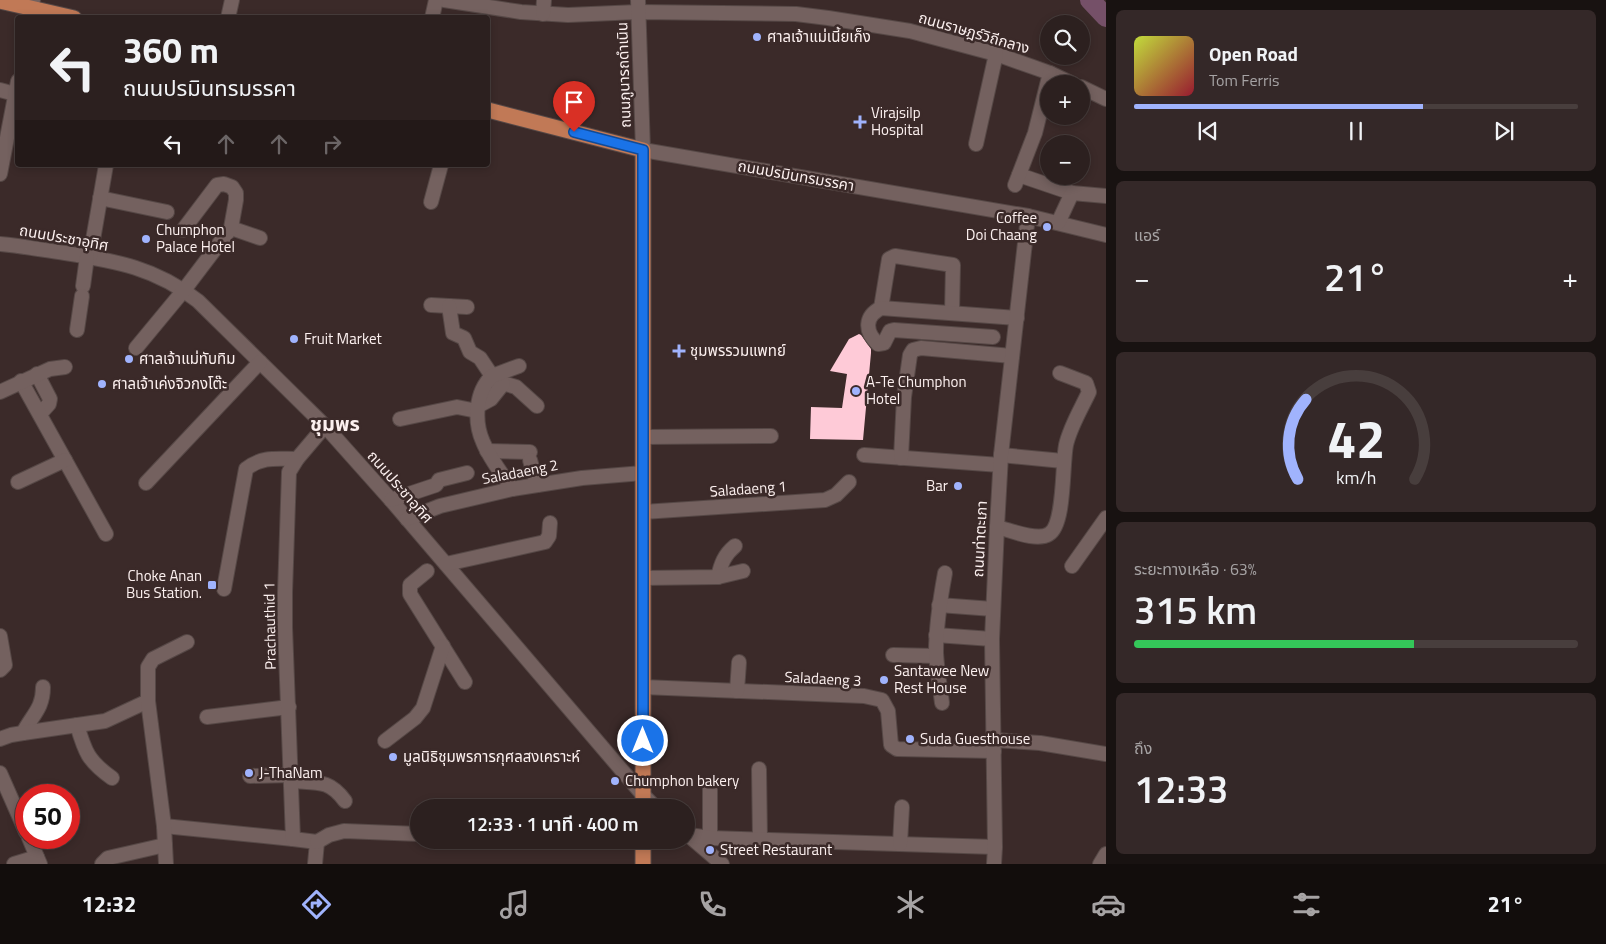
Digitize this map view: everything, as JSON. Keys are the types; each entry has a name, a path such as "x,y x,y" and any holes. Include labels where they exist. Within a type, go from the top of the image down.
{"main road":[{"path":"0,1 60,15"},
{"name":"ถนนปรมินทรมรรคา","path":"490,111 643,150"},
{"path":"643,150 643,799"},
{"path":"643,849 643,864"}],"street":[{"path":"229,15 232,0"},
{"path":"433,15 436,0"},
{"name":"ถนนราษฎร์วิถีกลาง","path":"444,0 544,7 568,15 638,6 796,14 910,31 996,54 1054,75"},
{"name":"ถนนภูนารถดำเนิน","path":"638,6 643,150"},
{"path":"976,144 996,54"},
{"path":"1050,73 1035,133 1017,180 1072,193 1106,196"},
{"path":"0,90 15,88"},
{"path":"1090,92 1106,99"},
{"path":"0,174 13,130 15,102"},
{"name":"ถนนปรมินทรมรรคา","path":"643,150 1028,216 1106,235"},
{"path":"77,330 82,291 106,167"},
{"path":"432,202 440,167"},
{"path":"136,348 184,290 231,228 236,193 232,187 224,184 217,186 183,230"},
{"path":"1058,223 1072,193"},
{"path":"100,198 167,212"},
{"name":"ถนนท่าตะเภา","path":"994,864 992,639 1000,460 1028,216"},
{"path":"231,228 260,238"},
{"name":"ถนนประชาอุทิศ","path":"0,244 88,257 136,267 164,278 184,290 216,318 325,426 407,519 437,566 640,799"},
{"path":"882,308 889,259 895,256 953,265 956,339"},
{"path":"431,305 467,307"},
{"path":"449,306 453,333 464,338 466,348 480,358 495,380 516,387 537,406"},
{"path":"993,338 956,339 894,330 890,331 884,343 878,344 872,338 868,329 868,320 873,312 882,308 1016,318"},
{"path":"902,458 904,397 910,355 913,350 921,348 1012,356"},
{"path":"146,483 260,362"},
{"path":"512,489 487,452 480,436 478,409 481,390 519,366"},
{"path":"0,392 50,369 65,368"},
{"path":"37,374 50,399 49,404 40,414"},
{"path":"997,527 1037,538 1048,535 1055,529 1060,513 1063,461 1069,434 1089,392 1086,383 1060,374"},
{"path":"21,381 106,534"},
{"path":"400,419 457,407 478,409"},
{"name":"Prachauthid 1","path":"293,839 285,593 289,472 297,458 325,426"},
{"path":"643,437 771,436"},
{"path":"487,452 530,456 537,485"},
{"path":"864,456 1063,461"},
{"path":"224,589 246,469 254,462 265,459 297,458"},
{"path":"18,482 65,460"},
{"path":"391,500 436,485 439,480 467,473"},
{"name":"Saladaeng 2","path":"407,519 440,506 512,489 582,478 643,473"},
{"name":"Saladaeng 1","path":"643,512 825,500 836,495 849,482"},
{"path":"1072,566 1106,518"},
{"path":"465,682 410,594 410,585 437,566 545,542 549,536 550,523"},
{"path":"718,577 726,553 735,546"},
{"path":"643,578 718,577 743,571"},
{"path":"942,703 936,656 936,636 945,573"},
{"path":"939,605 993,609"},
{"path":"0,636 5,665 0,670"},
{"path":"936,636 992,639"},
{"path":"166,864 164,826 148,701 148,667 153,660 187,642"},
{"path":"384,741 415,718 423,708 443,646"},
{"path":"893,655 936,656"},
{"path":"737,691 739,662"},
{"path":"22,733 39,708 43,699 43,687"},
{"name":"Saladaeng 3","path":"643,687 864,696 882,700 888,711 891,745 897,749 994,746"},
{"path":"0,740 22,733 105,721 148,701"},
{"path":"207,717 289,707"},
{"path":"77,725 85,751 96,765 112,778"},
{"path":"994,746 1040,743 1106,754"},
{"path":"759,769 760,840"},
{"path":"0,774 15,807"},
{"path":"250,776 291,778 326,784 337,790 345,801"},
{"path":"710,788 710,838"},
{"path":"0,809 13,803"},
{"path":"900,844 902,807"},
{"path":"164,826 317,842 329,835 344,831 410,834"},
{"path":"695,835 710,838 760,840 995,847"},
{"path":"695,841 722,864"},
{"path":"315,864 317,842"},
{"path":"102,864 108,858 165,845"},
{"path":"1100,864 1106,854"},
{"path":"14,864 38,860"}],"building":[{"name":"A-Te Chumphon Hotel","path":"859,334 871,349 863,440 810,439 811,407 842,408 847,374 830,371 849,339"}],"waterway":[{"path":"1090,0 1106,17"}],"place":[{"name":"ศาลเจ้าแม่เนี้ยเก็ง","path":"757,37"},
{"name":"Virajsilp Hospital","path":"860,122"},
{"name":"Coffee Doi Chaang","path":"1047,227"},
{"name":"Chumphon Palace Hotel","path":"146,239"},
{"name":"Fruit Market","path":"294,339"},
{"name":"ชุมพรรวมแพทย์","path":"679,351"},
{"name":"ศาลเจ้าแม่ทับทิม","path":"129,359"},
{"name":"ศาลเจ้าเค่งจิวกงโต๊ะ","path":"102,384"},
{"name":"A-Te Chumphon Hotel","path":"856,391"},
{"name":"Bar","path":"958,486"},
{"name":"Choke Anan Bus Station.","path":"212,585"},
{"name":"Santawee New Rest House","path":"884,680"},
{"name":"Suda Guesthouse","path":"910,739"},
{"name":"มูลนิธิชุมพรการกุศลสงเคราะห์","path":"393,757"},
{"name":"J-ThaNam","path":"249,773"},
{"name":"Chumphon bakery","path":"615,781"},
{"name":"Street Restaurant","path":"710,850"}],"district":[{"name":"ชุมพร","path":"335,424"}],"route":[{"path":"574,132 643,150 643,741"}]}
